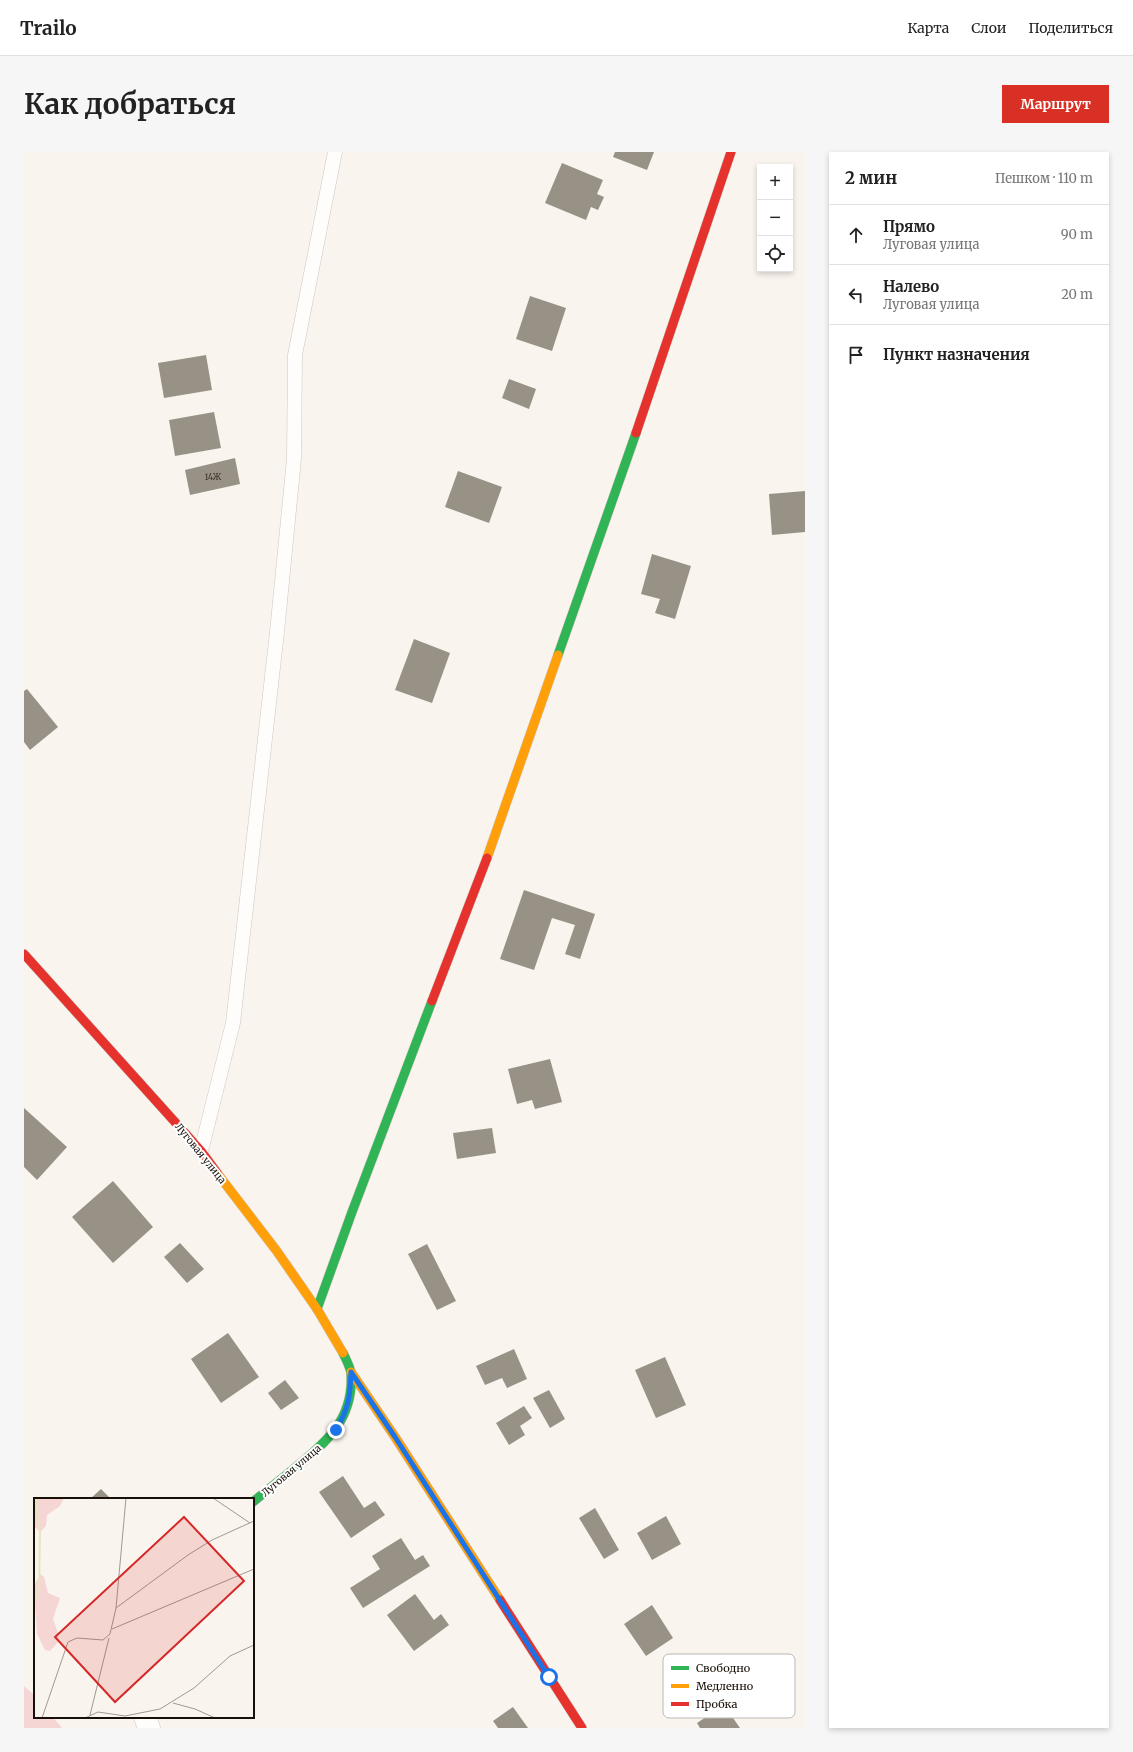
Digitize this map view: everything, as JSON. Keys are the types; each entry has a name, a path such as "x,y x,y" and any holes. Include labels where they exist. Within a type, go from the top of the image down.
{"street":[{"path":"317,1309 482,871 652,387 731,152"},
{"name":"Луговая улица","path":"24,954 201,1151 276,1250 317,1309 341,1347 351,1372 400,1444 582,1728"},
{"name":"Луговая улица","path":"254,1501 318,1450 336,1430 346,1412 350,1396 351,1372"},
{"path":"145,1718 149,1728"}],"lane":[{"path":"201,1151 233,1023 278,632 294,459 295,355 335,152"}],"shaded area":[{"path":"24,1686 34,1695 34,1718 54,1718 62,1728 24,1728"}],"building":[{"path":"615,152 654,152 647,170 613,157"},
{"path":"562,163 603,180 597,194 604,197 598,210 591,207 586,220 545,203"},
{"path":"530,296 566,308 552,351 516,339"},
{"path":"206,355 212,390 164,398 158,363"},
{"path":"509,379 536,389 529,409 502,398"},
{"path":"214,412 221,448 175,456 169,420"},
{"path":"235,458 240,484 190,495 185,470"},
{"path":"458,471 502,487 489,523 445,507"},
{"path":"805,491 805,532 772,535 769,494"},
{"path":"652,554 691,566 675,619 655,613 660,599 641,594"},
{"path":"414,639 450,653 432,703 395,690"},
{"path":"27,689 58,727 30,750 24,742 24,691"},
{"path":"524,890 595,914 580,959 565,954 575,925 552,918 534,970 500,959"},
{"path":"550,1059 562,1102 535,1109 532,1100 517,1104 508,1069"},
{"path":"24,1108 67,1147 37,1180 24,1167"},
{"path":"492,1128 496,1153 457,1159 453,1133"},
{"path":"113,1181 153,1227 113,1263 72,1217"},
{"path":"180,1243 204,1269 187,1283 164,1257"},
{"path":"427,1244 456,1301 437,1310 408,1254"},
{"path":"228,1333 259,1377 221,1403 191,1359"},
{"path":"514,1349 527,1379 507,1388 502,1378 485,1385 476,1366"},
{"path":"665,1357 686,1405 656,1418 635,1370"},
{"path":"285,1380 299,1398 281,1410 268,1393"},
{"path":"549,1390 565,1419 550,1428 533,1398"},
{"path":"524,1406 532,1418 520,1426 525,1435 509,1445 496,1423"},
{"path":"343,1476 364,1508 375,1501 385,1515 351,1538 319,1492"},
{"path":"101,1489 110,1498 91,1498"},
{"path":"595,1508 619,1550 604,1559 579,1518"},
{"path":"666,1516 681,1544 652,1560 637,1533"},
{"path":"401,1538 415,1560 423,1555 430,1566 363,1608 350,1588 380,1569 372,1556"},
{"path":"415,1594 434,1620 441,1614 449,1625 414,1651 387,1615"},
{"path":"652,1605 673,1638 646,1656 624,1624"},
{"path":"513,1707 528,1728 498,1728 493,1721"},
{"path":"704,1718 733,1718 740,1728 700,1728 697,1723"}],"traffic: fast":[{"path":"558,655 636,433"},
{"path":"317,1309 432,1001"},
{"path":"254,1501 319,1448 337,1427 348,1403 351,1389 351,1373 343,1353"}],"traffic: slow":[{"path":"487,858 558,655"},
{"path":"217,1173 276,1250 317,1309 343,1353"},
{"path":"351,1372 395,1437 500,1600"}],"traffic: jam":[{"path":"636,433 731,152"},
{"path":"432,1001 487,858"},
{"path":"24,954 201,1151 217,1173"},
{"path":"500,1600 582,1728"}],"route":[{"path":"336,1430 346,1412 350,1396 351,1372 395,1437 549,1677"}]}
